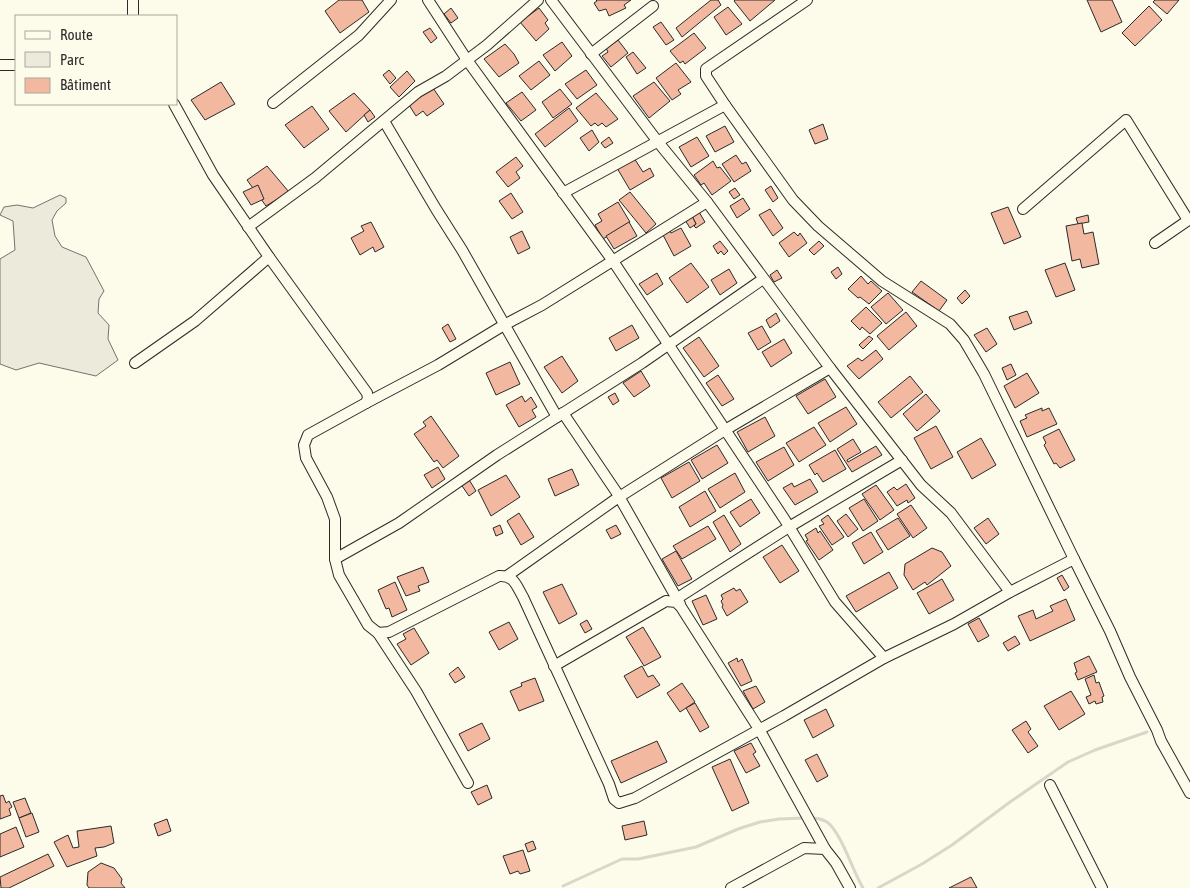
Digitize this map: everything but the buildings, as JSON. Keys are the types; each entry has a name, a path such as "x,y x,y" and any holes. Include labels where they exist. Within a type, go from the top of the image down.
{"street":[{"path":"133,0 133,15"},
{"path":"273,103 359,35 391,0"},
{"path":"428,0 467,60 613,261 789,527 835,602 884,658"},
{"path":"248,227 315,178 418,92 487,45 538,0"},
{"path":"551,0 658,142 707,202 830,368 921,485 951,513 1010,592"},
{"path":"807,0 706,69 706,76 794,200 818,226 882,281 950,324 964,340 984,374 1110,631 1130,677 1157,730 1160,741 1190,793"},
{"path":"591,54 653,6"},
{"path":"0,65 15,65"},
{"path":"175,105 214,176 248,227 367,392 368,398 366,403"},
{"path":"563,193 725,105"},
{"path":"1024,209 1126,120 1189,220 1155,243"},
{"path":"384,121 462,250 504,325 560,415 619,497 678,603 759,729 825,849 836,862 850,888"},
{"path":"468,783 416,691 378,633 368,625 339,575 335,559 335,519 327,497 306,458 304,445 308,436 438,365 504,325 542,305 707,202"},
{"path":"135,363 195,321 269,257"},
{"path":"335,559 399,523 497,455 668,344 763,279"},
{"path":"507,576 619,497 725,430 830,368"},
{"path":"554,666 666,601 678,603 789,527 902,460"},
{"path":"378,633 388,632 499,576 507,576 512,579 523,597 609,784 614,799 619,803 635,798 884,658 954,624 1074,559"},
{"path":"1050,785 1102,888"},
{"path":"731,888 804,848 825,849"}],"green space":[{"path":"60,195 66,198 66,203 57,211 52,220 55,236 62,247 86,257 104,291 99,299 98,313 109,325 108,339 118,360 96,376 39,363 16,370 0,364 0,259 15,250 13,221 0,215 4,207 17,205 33,208"}],"waterway":[{"path":"878,888 952,845 1068,762 1095,750 1147,732"},
{"path":"563,886 622,859 638,859 696,847 760,822 805,818"},
{"path":"811,818 823,820 832,827 842,843 863,888"}]}
